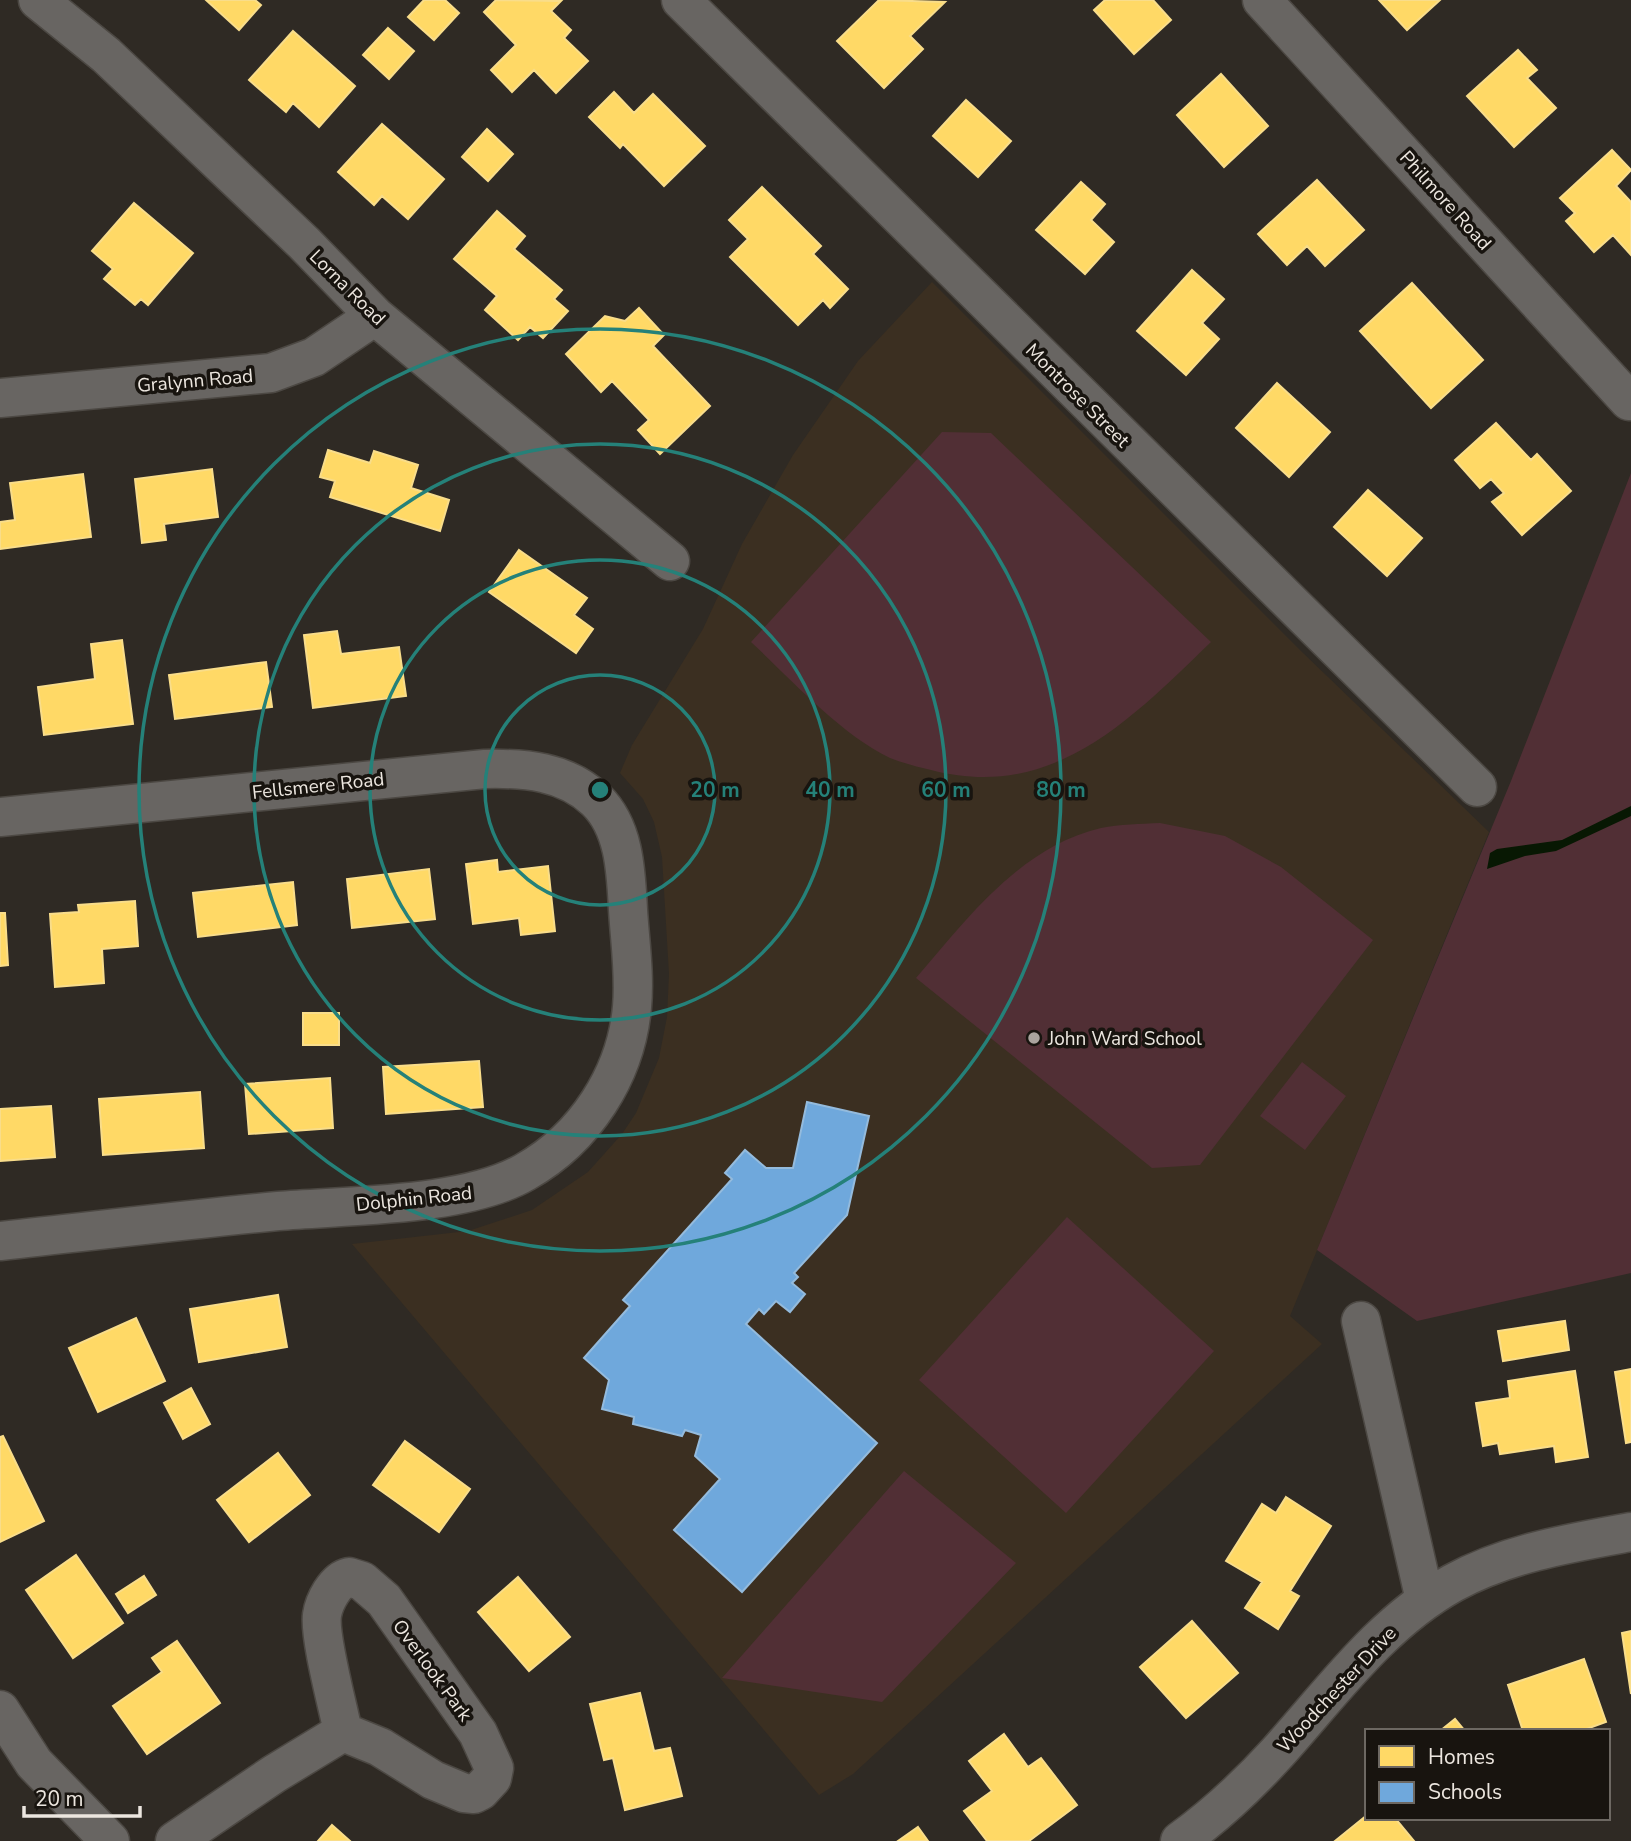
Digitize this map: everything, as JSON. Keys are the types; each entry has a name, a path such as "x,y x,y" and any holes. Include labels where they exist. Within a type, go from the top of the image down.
{"street":[{"name":"Lorna Road","path":"38,0 116,65 304,243 375,316 670,561"},
{"name":"Montrose Street","path":"681,0 1477,787"},
{"name":"Philmore Road","path":"1262,0 1629,401"},
{"name":"Gralynn Road","path":"0,398 271,373 314,357 375,316"},
{"name":"Fellsmere Road","path":"0,817 485,769 511,769 535,771 570,780 597,801 615,827"},
{"name":"Dolphin Road","path":"0,1241 215,1217 466,1195 508,1181 545,1159 577,1131 597,1105 617,1067 627,1036 633,982 627,887 623,856 615,827"},
{"path":"1361,1321 1425,1600"},
{"name":"Woodchester Drive","path":"1180,1841 1237,1794 1372,1646 1425,1600 1454,1582 1499,1562 1549,1548 1631,1532"},
{"name":"Overlook Park","path":"349,1577 362,1581 384,1600 478,1733 494,1768 492,1778 480,1791 464,1793 433,1780 380,1747 342,1732 322,1617 340,1580 349,1577"},
{"path":"0,1710 34,1763 110,1841"},
{"path":"175,1841 342,1732"}],"shaded area":[{"name":"John Ward School","path":"932,282 1302,652 1489,832 1290,1316 1322,1344 853,1774 819,1795 352,1244 468,1231 532,1210 588,1172 622,1134 636,1113 659,1058 667,1017 669,974 662,857 654,822 643,799 620,773 632,745 703,629 742,544 793,455 858,361"},
{"path":"942,432 991,433 1211,642 1151,699 1119,725 1087,747 1052,764 1015,774 975,777 931,770 890,758 834,720 751,642"},
{"path":"1631,473 1631,1273 1417,1321 1317,1250 1511,781"},
{"path":"1631,806 1631,816 1556,851 1525,856 1487,869 1490,853 1497,849 1562,840"},
{"path":"1160,823 1225,836 1281,867 1373,940 1200,1165 1152,1168 916,978 997,888 1045,851 1072,837 1101,828"},
{"path":"1302,1062 1346,1096 1305,1150 1260,1116"},
{"path":"1067,1217 1214,1351 1066,1513 919,1380"},
{"path":"904,1471 1016,1563 882,1702 722,1678"}],"building: Homes":[{"path":"206,0 255,0 261,5 239,30"},
{"path":"424,0 445,0 459,13 434,40 408,17"},
{"path":"496,0 561,1 551,11 571,30 564,38 588,61 556,93 534,70 512,92 491,70 516,45 484,12"},
{"path":"879,0 945,2 910,36 923,49 884,88 837,41"},
{"path":"1105,0 1153,0 1171,20 1134,54 1094,10"},
{"path":"1379,0 1440,0 1407,30"},
{"path":"388,28 414,51 389,79 363,55"},
{"path":"293,31 355,86 319,127 293,103 286,112 249,80"},
{"path":"1518,50 1537,70 1527,78 1556,108 1514,147 1467,96"},
{"path":"1221,74 1268,126 1224,167 1177,115"},
{"path":"614,92 634,113 653,94 705,146 664,186 623,144 620,148 589,117"},
{"path":"966,100 1011,141 978,177 933,136"},
{"path":"382,124 444,179 408,219 382,196 374,205 338,172"},
{"path":"487,129 513,154 488,181 462,157"},
{"path":"1612,150 1631,170 1616,186 1631,202 1631,255 1613,235 1594,252 1566,221 1575,213 1560,198"},
{"path":"1317,180 1364,230 1325,266 1307,246 1287,265 1258,234"},
{"path":"1081,182 1105,204 1091,220 1114,242 1085,274 1036,230"},
{"path":"762,187 821,246 813,254 848,289 830,308 823,300 798,325 730,257 748,239 729,220"},
{"path":"134,203 193,253 148,305 141,299 135,305 104,279 113,269 92,251"},
{"path":"497,211 525,236 514,249 562,290 554,299 568,311 543,338 530,327 518,340 485,310 497,296 454,259"},
{"path":"1192,270 1224,299 1202,323 1219,339 1186,375 1137,331"},
{"path":"1412,283 1483,360 1431,408 1360,331"},
{"path":"639,308 664,335 653,346 710,406 660,454 638,430 649,420 612,381 601,392 566,354 605,316 625,321"},
{"path":"1277,383 1330,432 1289,477 1236,428"},
{"path":"1496,423 1531,460 1537,454 1571,491 1522,535 1492,502 1504,493 1491,479 1480,488 1455,460"},
{"path":"328,450 370,463 374,451 418,465 411,488 449,500 440,531 330,497 335,481 320,477"},
{"path":"212,469 218,517 164,524 166,540 142,543 135,479"},
{"path":"83,474 91,537 0,549 0,522 15,520 10,483"},
{"path":"1368,490 1422,538 1387,576 1334,527"},
{"path":"519,550 587,598 574,615 593,629 576,653 489,592"},
{"path":"337,631 341,654 399,647 406,696 313,708 304,635"},
{"path":"122,640 133,724 44,735 38,687 95,679 91,644"},
{"path":"266,662 272,707 175,719 169,675"},
{"path":"497,860 498,872 548,866 555,931 521,935 519,918 473,924 466,864"},
{"path":"429,869 435,919 352,928 347,879"},
{"path":"293,882 297,925 198,937 193,893"},
{"path":"135,901 138,946 102,949 104,983 55,987 50,914 79,912 78,905"},
{"path":"0,913 5,913 8,965 0,966"},
{"path":"303,1013 339,1013 339,1045 303,1045"},
{"path":"479,1061 483,1107 386,1114 383,1067"},
{"path":"330,1078 333,1128 249,1134 245,1084"},
{"path":"200,1092 204,1148 103,1155 99,1099"},
{"path":"51,1106 55,1157 0,1161 0,1109"},
{"path":"278,1295 287,1347 199,1362 190,1309"},
{"path":"136,1318 165,1381 98,1412 69,1348"},
{"path":"1565,1321 1569,1350 1503,1361 1498,1331"},
{"path":"1631,1369 1631,1442 1626,1443 1615,1372"},
{"path":"1575,1371 1588,1457 1556,1462 1554,1446 1500,1454 1498,1443 1483,1446 1476,1403 1510,1398 1508,1381"},
{"path":"191,1388 210,1424 183,1439 164,1403"},
{"path":"3,1436 44,1521 0,1542 0,1437"},
{"path":"405,1441 470,1489 439,1532 373,1485"},
{"path":"278,1453 310,1495 249,1542 217,1500"},
{"path":"1286,1497 1331,1526 1290,1591 1299,1596 1278,1629 1245,1608 1262,1582 1226,1561 1262,1504 1276,1513"},
{"path":"76,1555 123,1623 73,1658 26,1590"},
{"path":"144,1576 156,1595 128,1613 116,1594"},
{"path":"518,1577 570,1637 529,1671 478,1612"},
{"path":"1192,1621 1238,1673 1186,1718 1140,1667"},
{"path":"1631,1631 1631,1694 1622,1633"},
{"path":"177,1641 220,1703 147,1754 113,1706 162,1672 152,1658"},
{"path":"1584,1659 1606,1722 1587,1729 1522,1729 1508,1685"},
{"path":"640,1693 654,1751 670,1748 682,1796 625,1810 613,1758 604,1760 590,1704"},
{"path":"1455,1719 1463,1729 1442,1729"},
{"path":"1004,1734 1028,1767 1041,1758 1077,1805 1029,1841 987,1841 964,1811 992,1791 969,1761"},
{"path":"1365,1817 1365,1820 1397,1820 1414,1841 1335,1841"},
{"path":"332,1825 350,1841 318,1841"},
{"path":"918,1827 928,1841 898,1841"}],"building: Schools":[{"path":"807,1102 869,1116 847,1215 794,1273 798,1277 792,1283 805,1294 790,1312 776,1301 764,1314 759,1309 746,1324 877,1443 742,1592 674,1530 720,1479 695,1456 701,1435 685,1430 682,1436 633,1424 634,1417 602,1409 609,1380 584,1358 630,1306 623,1300 732,1179 725,1173 745,1150 766,1168 793,1168"}],"place":[{"name":"John Ward School","path":"1034,1038"}]}
